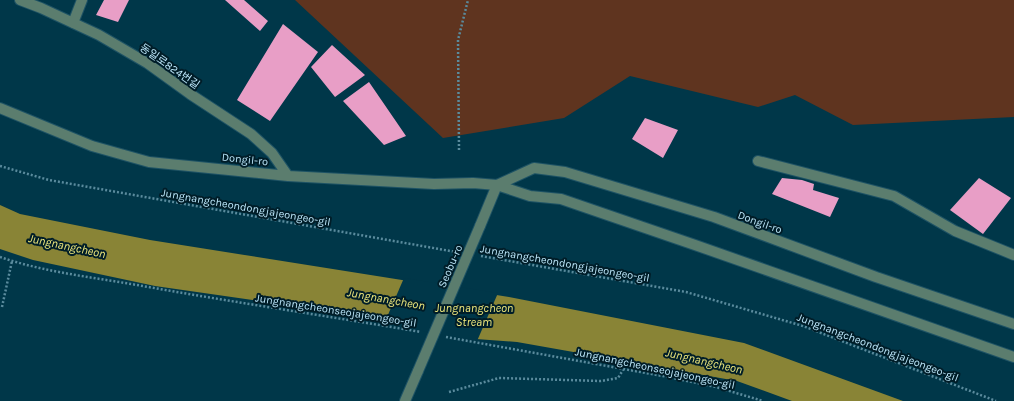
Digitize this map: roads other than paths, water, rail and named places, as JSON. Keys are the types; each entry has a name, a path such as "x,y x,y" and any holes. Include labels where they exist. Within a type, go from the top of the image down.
{"street":[{"name":"동일로824번길","path":"20,0 42,4 73,23 99,35 147,63 190,94 251,134 272,153 288,176"},
{"path":"73,23 82,0"},
{"name":"Dongil-ro","path":"0,108 92,146 149,162 288,176 434,184 473,183 497,185 530,196 561,199 703,247 1014,357"},
{"path":"758,162 894,196 955,231 1014,255"},
{"name":"Dongil-ro","path":"497,185 534,168 565,172 714,217 876,277 1014,324"},
{"name":"Seobu-ro","path":"405,401 497,185"}],"water":[{"name":"Jungnangcheon Stream","path":"0,205 20,214 150,240 509,297 744,343 903,401 792,401 737,381 517,342 476,339 314,309 155,286 33,260 0,249"}],"water label":[{"name":"Jungnangcheon","path":"67,246"},
{"name":"Jungnangcheon","path":"386,299"},
{"name":"Jungnangcheon","path":"704,361"}]}
